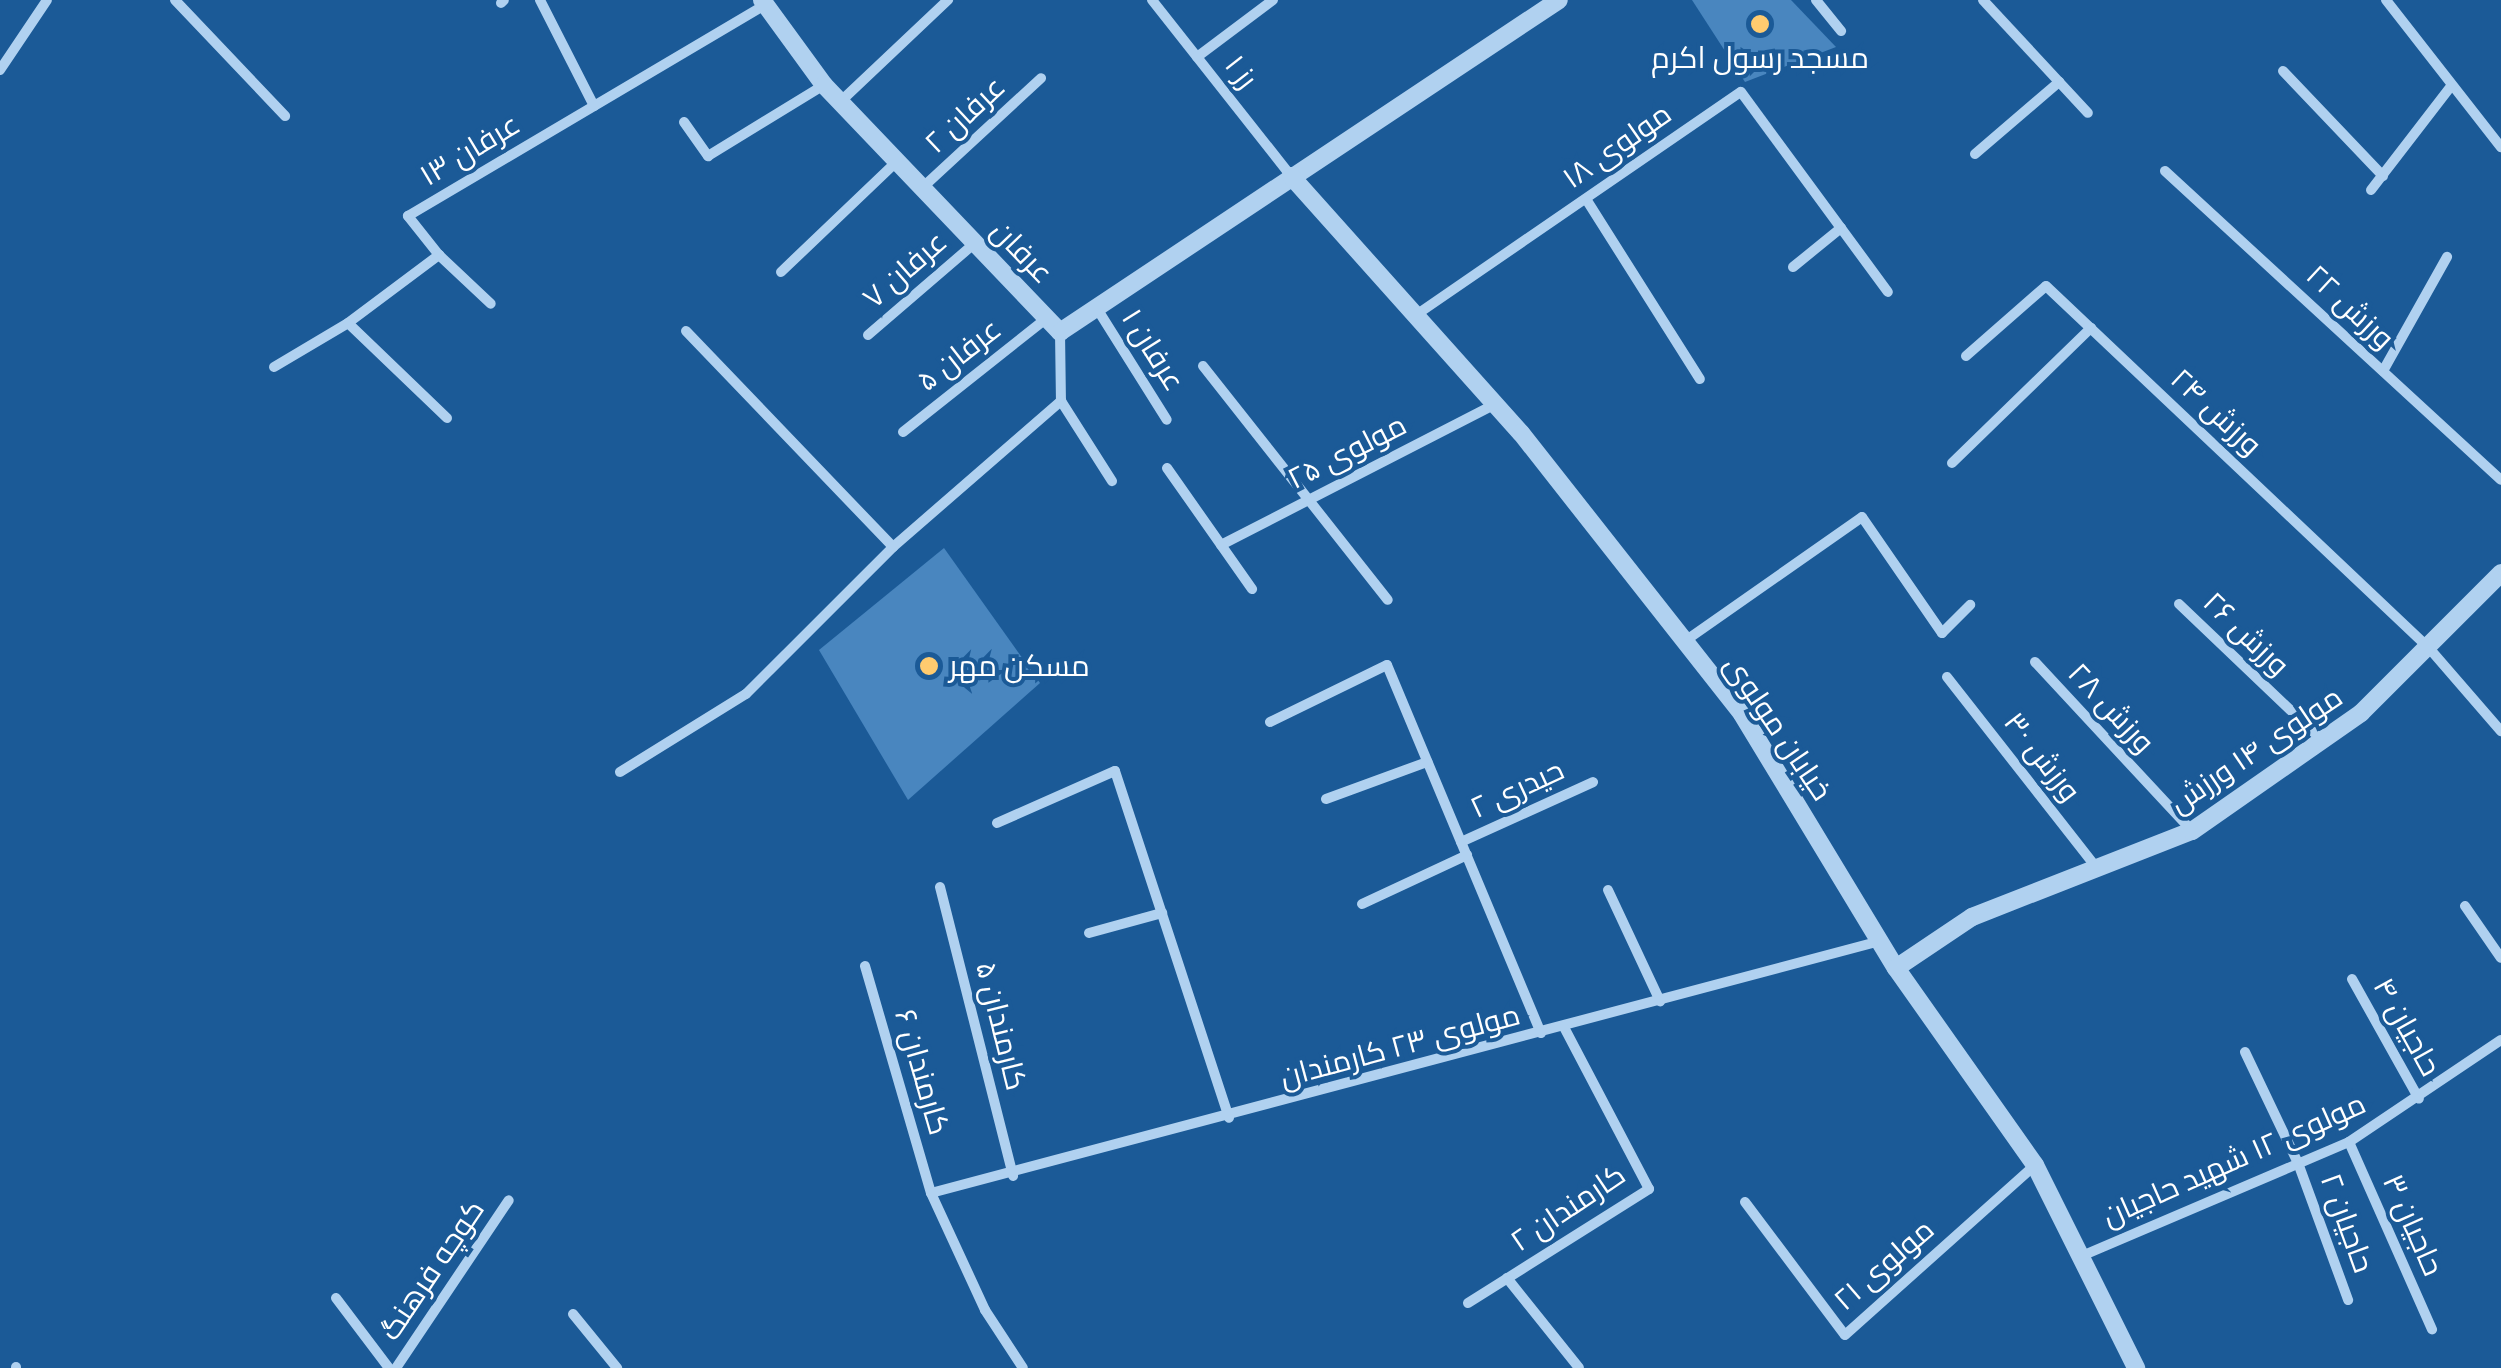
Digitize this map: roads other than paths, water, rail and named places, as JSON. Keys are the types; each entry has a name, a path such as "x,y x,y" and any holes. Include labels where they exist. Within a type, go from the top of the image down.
{"street":[{"path":"0,70 26,24 47,0"},
{"path":"175,0 285,116"},
{"path":"540,0 594,106"},
{"path":"840,102 948,0"},
{"path":"1197,57 1273,0"},
{"path":"1112,481 1061,402 1053,325 1096,307 1559,0"},
{"path":"1816,0 1842,31"},
{"path":"1983,0 2088,113"},
{"path":"2386,0 2501,147"},
{"name":"عرفان ۱۳","path":"439,255 408,216 766,2"},
{"name":"عرفان","path":"766,2 824,85 1053,325"},
{"name":"رز ۱","path":"1159,3 1291,176"},
{"path":"2283,71 2382,176"},
{"name":"عرفان ۲","path":"922,188 1041,78"},
{"path":"1976,154 2059,82"},
{"path":"684,122 708,156 824,85"},
{"path":"2371,190 2452,86"},
{"name":"مولوی ۱۸","path":"1416,315 1741,92 1888,292"},
{"path":"780,272 897,161"},
{"name":"ورزش ۲۲","path":"2165,171 2501,480"},
{"name":"خیابان مولوی","path":"1291,176 1495,404 1742,714 1896,968 2034,1165 2084,1255 2136,1368"},
{"path":"1586,198 1700,378"},
{"path":"1793,267 1841,228"},
{"name":"عرفان ۷","path":"868,336 975,243"},
{"path":"274,368 348,323 439,255 491,304"},
{"path":"2383,371 2447,257"},
{"name":"ورزش ۲۴","path":"1966,356 2046,286 2428,648 2501,730"},
{"name":"عرفان ۱","path":"1096,307 1167,420"},
{"path":"348,323 447,418"},
{"name":"عرفان ۵","path":"903,432 1053,325"},
{"path":"1952,463 2090,328"},
{"path":"686,331 893,547"},
{"path":"1203,366 1388,600"},
{"path":"620,772 746,694 893,547 1061,402"},
{"name":"مولوی ۲۵","path":"1221,545 1495,404"},
{"path":"1167,468 1252,589"},
{"path":"1684,641 1862,517 1942,632 1970,605"},
{"name":"مولوی ۱۴ ورزش","path":"1896,968 1972,917 2192,831 2322,740 2499,582"},
{"name":"ورزش ۲۶","path":"2179,604 2322,740"},
{"name":"ورزش ۲۸","path":"2035,662 2192,831"},
{"path":"1270,722 1386,665 1541,1033"},
{"name":"ورزش ۳۰","path":"1948,677 2098,868"},
{"path":"1326,799 1428,762"},
{"path":"997,822 1115,771 1229,1118"},
{"name":"حیدری ۲","path":"1461,842 1593,782"},
{"path":"1362,904 1466,855"},
{"name":"کارمندان ۵","path":"940,887 1013,1176"},
{"path":"1608,890 1660,1000"},
{"path":"2465,906 2501,958"},
{"path":"1088,933 1162,913"},
{"name":"مولوی ۲۳ کارمندان","path":"931,1193 1013,1176 1880,941"},
{"name":"کارمندان ۶","path":"866,966 931,1193 985,1310 1023,1368"},
{"name":"حاجیان ۴","path":"2352,979 2419,1099"},
{"name":"کارمندان ۲","path":"1468,1303 1649,1189 1564,1027"},
{"name":"مولوی ۱۲ شهید حاجیان","path":"2084,1255 2349,1142 2419,1099 2501,1040"},
{"name":"حاجیان ۲","path":"2245,1052 2298,1163 2348,1300"},
{"name":"حاجیان ۳","path":"2349,1142 2432,1329"},
{"name":"مولوی ۲۱","path":"1744,1202 1845,1335 2034,1165"},
{"name":"کوچه فرهنگ","path":"392,1368 510,1200"},
{"path":"1507,1278 1579,1368"},
{"path":"336,1298 392,1368"},
{"path":"572,1314 617,1368"}],"place":[{"name":"مسجد رسول اکرم","path":"1760,24"},
{"name":"مسکن مهر","path":"929,666"}]}
